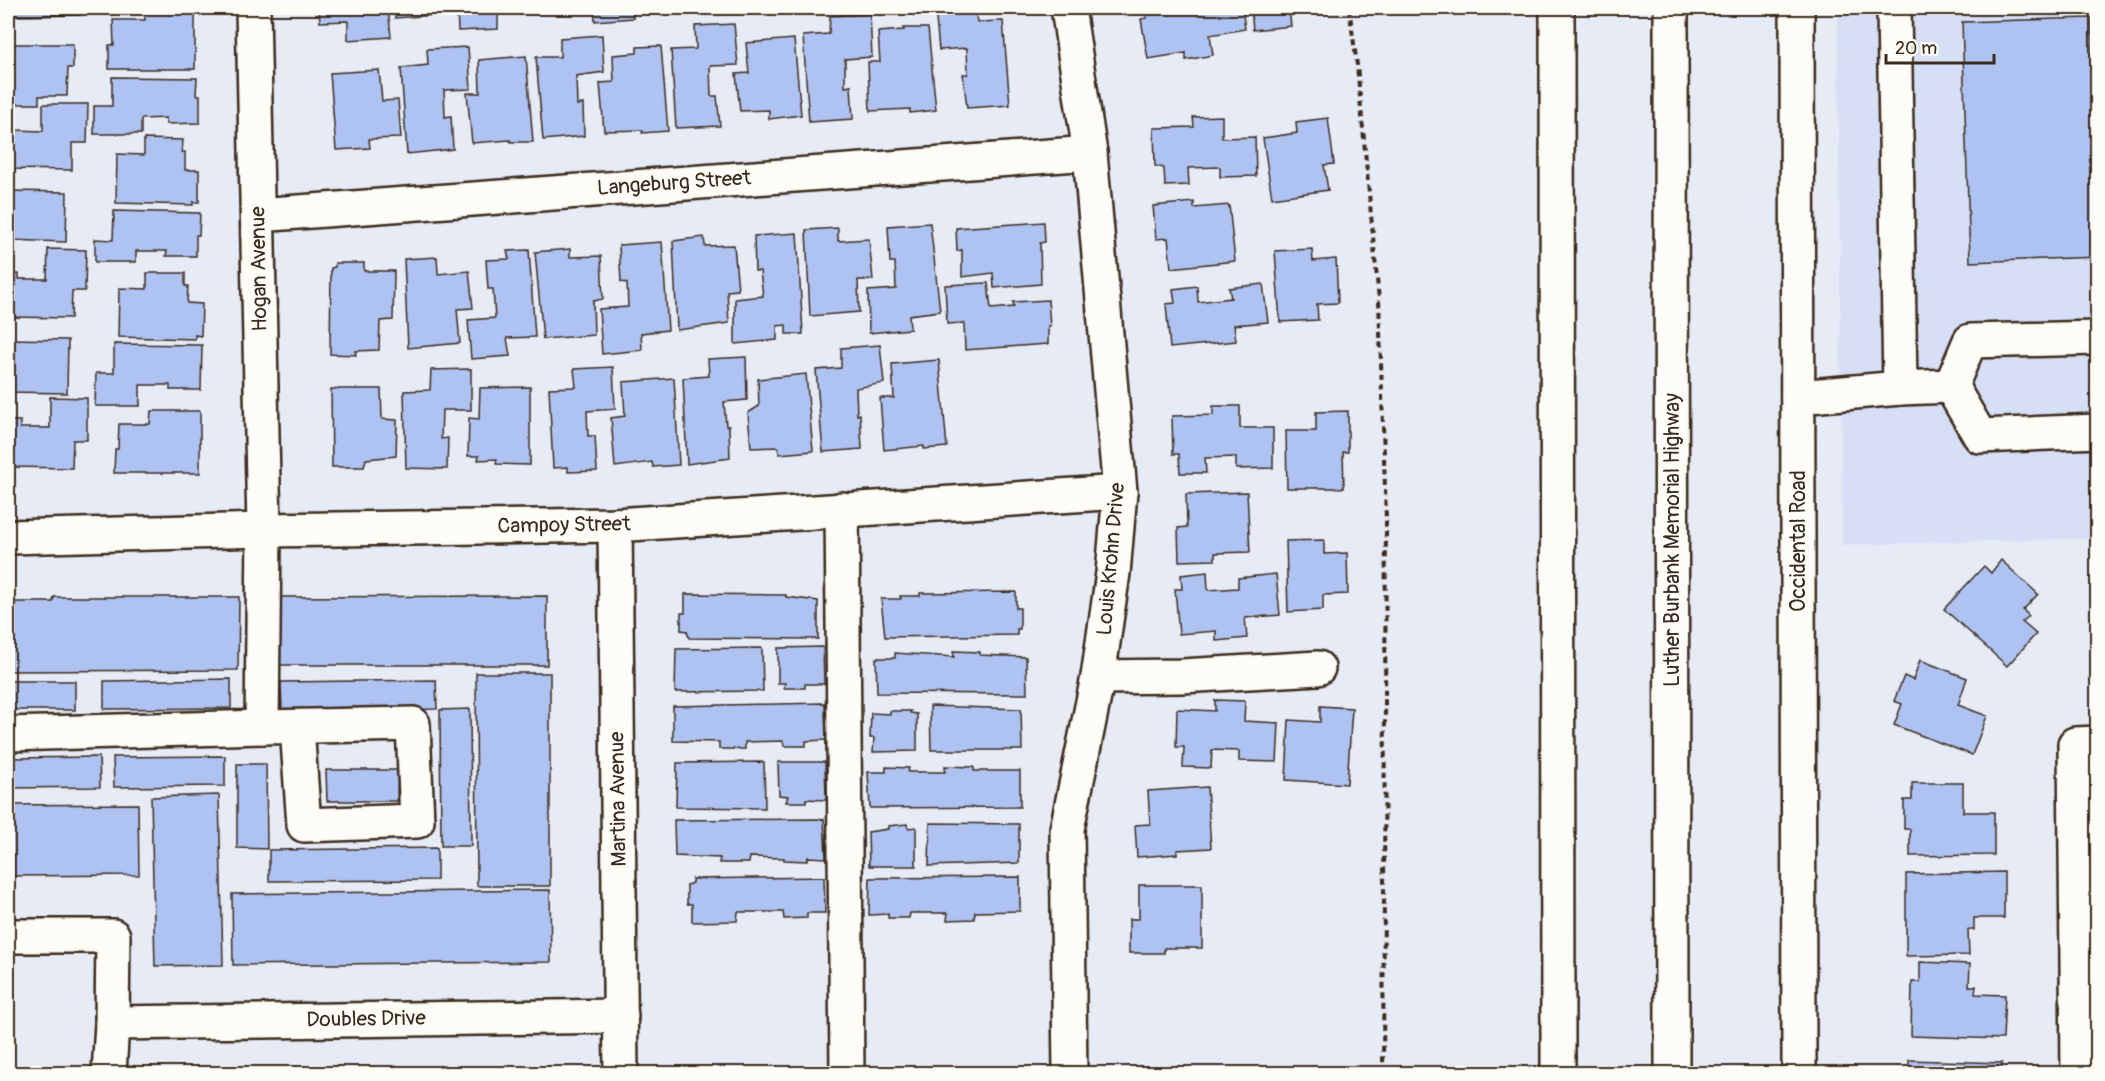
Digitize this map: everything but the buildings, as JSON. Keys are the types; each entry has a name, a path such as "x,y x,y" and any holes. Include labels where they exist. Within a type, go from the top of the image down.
{"main road":[{"name":"Hogan Avenue","path":"253,8 264,530 262,728"},
{"name":"Louis Krohn Drive","path":"1068,8 1090,153 1120,492 1113,573 1098,677 1067,828 1070,1074"},
{"path":"1557,8 1558,1074"},
{"name":"Luther Burbank Memorial Highway","path":"1671,8 1672,1074"},
{"name":"Occidental Road","path":"1797,8 1799,1074"},
{"path":"1894,8 1900,388"},
{"name":"Langeburg Street","path":"258,214 1090,153"},
{"path":"1951,386 1970,341 2097,338"},
{"path":"1798,397 1951,386"},
{"path":"1951,386 1980,435 2097,431"},
{"name":"Campoy Street","path":"8,537 264,530 615,525 1120,492"},
{"path":"842,509 847,1074"},
{"name":"Martina Avenue","path":"615,525 621,1074"},
{"path":"1098,677 1182,676 1318,668"},
{"path":"8,734 413,724 417,821 304,825 297,727"},
{"path":"2078,1074 2075,744 2097,743"},
{"path":"8,936 113,936 109,1074"},
{"name":"Doubles Drive","path":"112,1023 621,1016"}],"path":[{"path":"1349,8 1357,65 1379,300 1386,520 1383,1074"}],"shaded area":[{"path":"1838,8 2097,8 2097,538 1842,545"}]}
